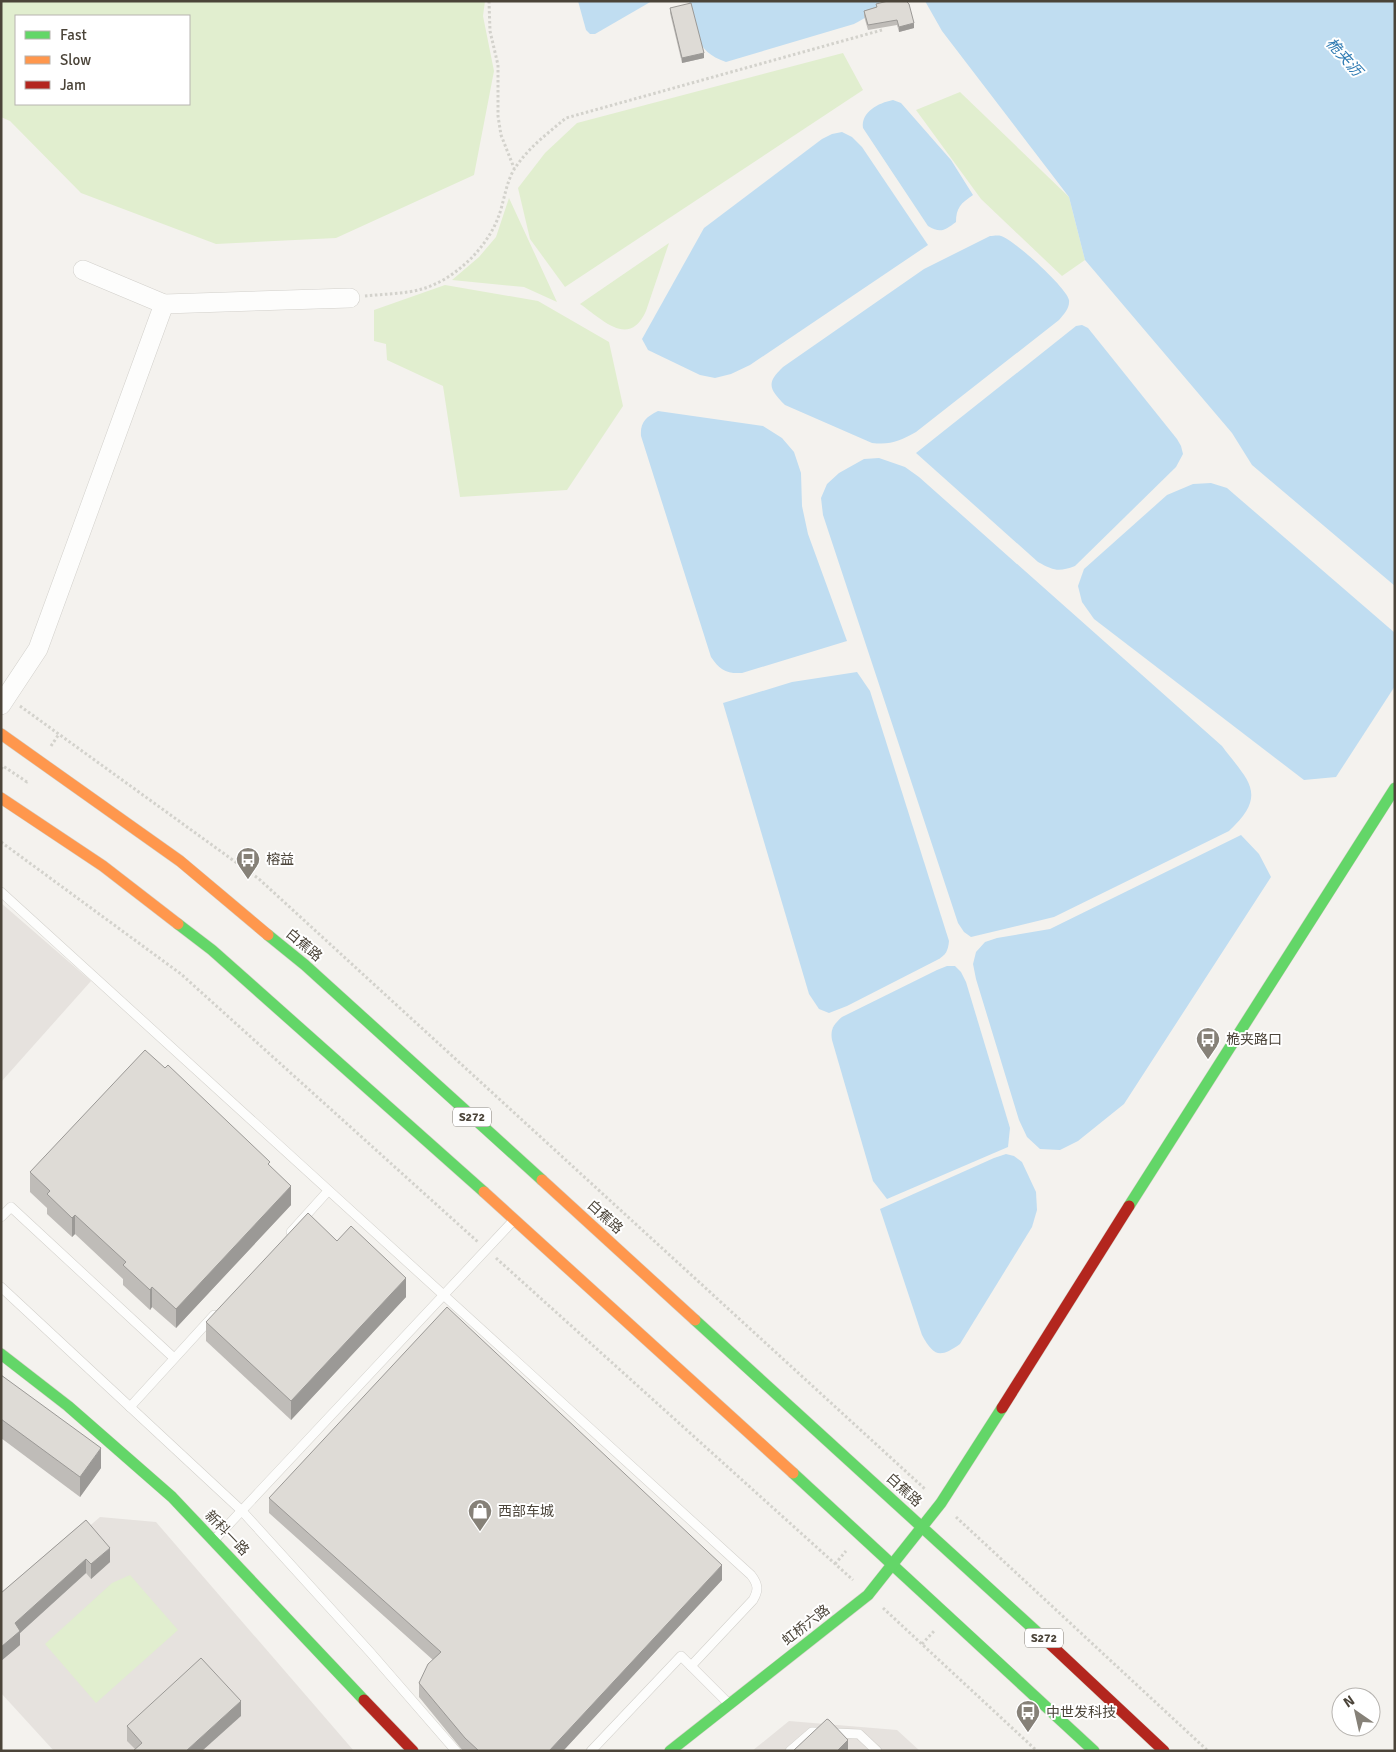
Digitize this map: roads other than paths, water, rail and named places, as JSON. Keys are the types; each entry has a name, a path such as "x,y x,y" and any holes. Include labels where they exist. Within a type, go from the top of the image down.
{"main road":[{"name":"白蕉路","path":"1,734 180,861 305,965 922,1526 1164,1751"},
{"name":"虹桥六路","path":"670,1751 686,1742 729,1704 868,1594 940,1503 1395,788"},
{"path":"1,798 103,866 212,950 514,1219 893,1564 1094,1751"},
{"name":"新科一路","path":"1,1354 68,1406 172,1497 413,1751"}],"street":[{"path":"83,270 164,304 350,298"},
{"path":"4,701 38,649 164,304"}],"lane":[{"path":"2,894 755,1580 757,1593 753,1600 691,1666"},
{"path":"281,1242 328,1191"},
{"path":"1,1217 11,1207 174,1358"},
{"path":"214,1541 514,1219"},
{"path":"1,1287 242,1511 370,1652 456,1751"},
{"path":"130,1407 221,1307"},
{"path":"591,1751 681,1656 729,1704"},
{"path":"790,1751 812,1732 859,1734 877,1751"}],"water":[{"path":"578,1 652,1 595,34 590,34 586,30"},
{"path":"689,1 880,1 873,12 854,24 726,62 715,57 702,46 695,30"},
{"name":"桅夹沥","path":"925,1 1395,1 1395,586 1252,465 1232,433 1085,260 1069,197 942,31"},
{"path":"893,100 901,103 951,160 973,195 960,206 956,222 946,229 936,230 928,226 863,128 865,117 872,109 882,103"},
{"path":"842,132 852,137 862,147 928,245 750,365 731,374 715,378 700,375 648,350 642,339 704,228 822,139"},
{"path":"990,236 1000,236 1007,239 1039,265 1066,294 1069,300 1068,308 1059,320 916,432 895,442 872,443 785,405 776,395 772,382 783,367 924,269"},
{"path":"1082,325 1088,328 1177,439 1183,454 1176,467 1075,566 1056,570 1038,562 916,453 1076,326"},
{"path":"658,411 763,426 782,438 794,452 801,473 802,506 808,534 847,641 742,673 727,672 714,661 711,657 641,436 645,421 650,415"},
{"path":"879,458 905,467 919,477 1222,746 1246,779 1251,797 1248,807 1241,818 1229,831 1054,917 971,937 964,932 958,923 823,515 821,498 827,484 839,473 864,459"},
{"path":"1211,483 1227,488 1395,633 1395,686 1336,777 1304,780 1094,619 1082,602 1078,586 1084,569 1167,495 1193,484"},
{"path":"857,672 870,691 949,941 946,952 937,960 847,1006 829,1013 819,1009 809,994 723,703 792,682"},
{"path":"1241,835 1259,854 1271,877 1124,1104 1078,1141 1060,1150 1040,1149 1027,1137 1019,1120 976,979 973,964 976,952 985,942 997,938 1050,929"},
{"path":"947,966 955,966 961,972 966,982 1010,1128 1008,1147 887,1199 873,1181 832,1040 832,1030 842,1017"},
{"path":"1006,1154 1014,1156 1022,1162 1036,1192 1037,1210 1032,1227 960,1344 947,1352 938,1353 930,1348 922,1335 880,1209"}],"place":[{"name":"榕益","path":"248,880"},
{"name":"桅夹路口","path":"1208,1060"},
{"name":"西部车城","path":"480,1532"},
{"name":"中世发科技","path":"1028,1733"}]}
